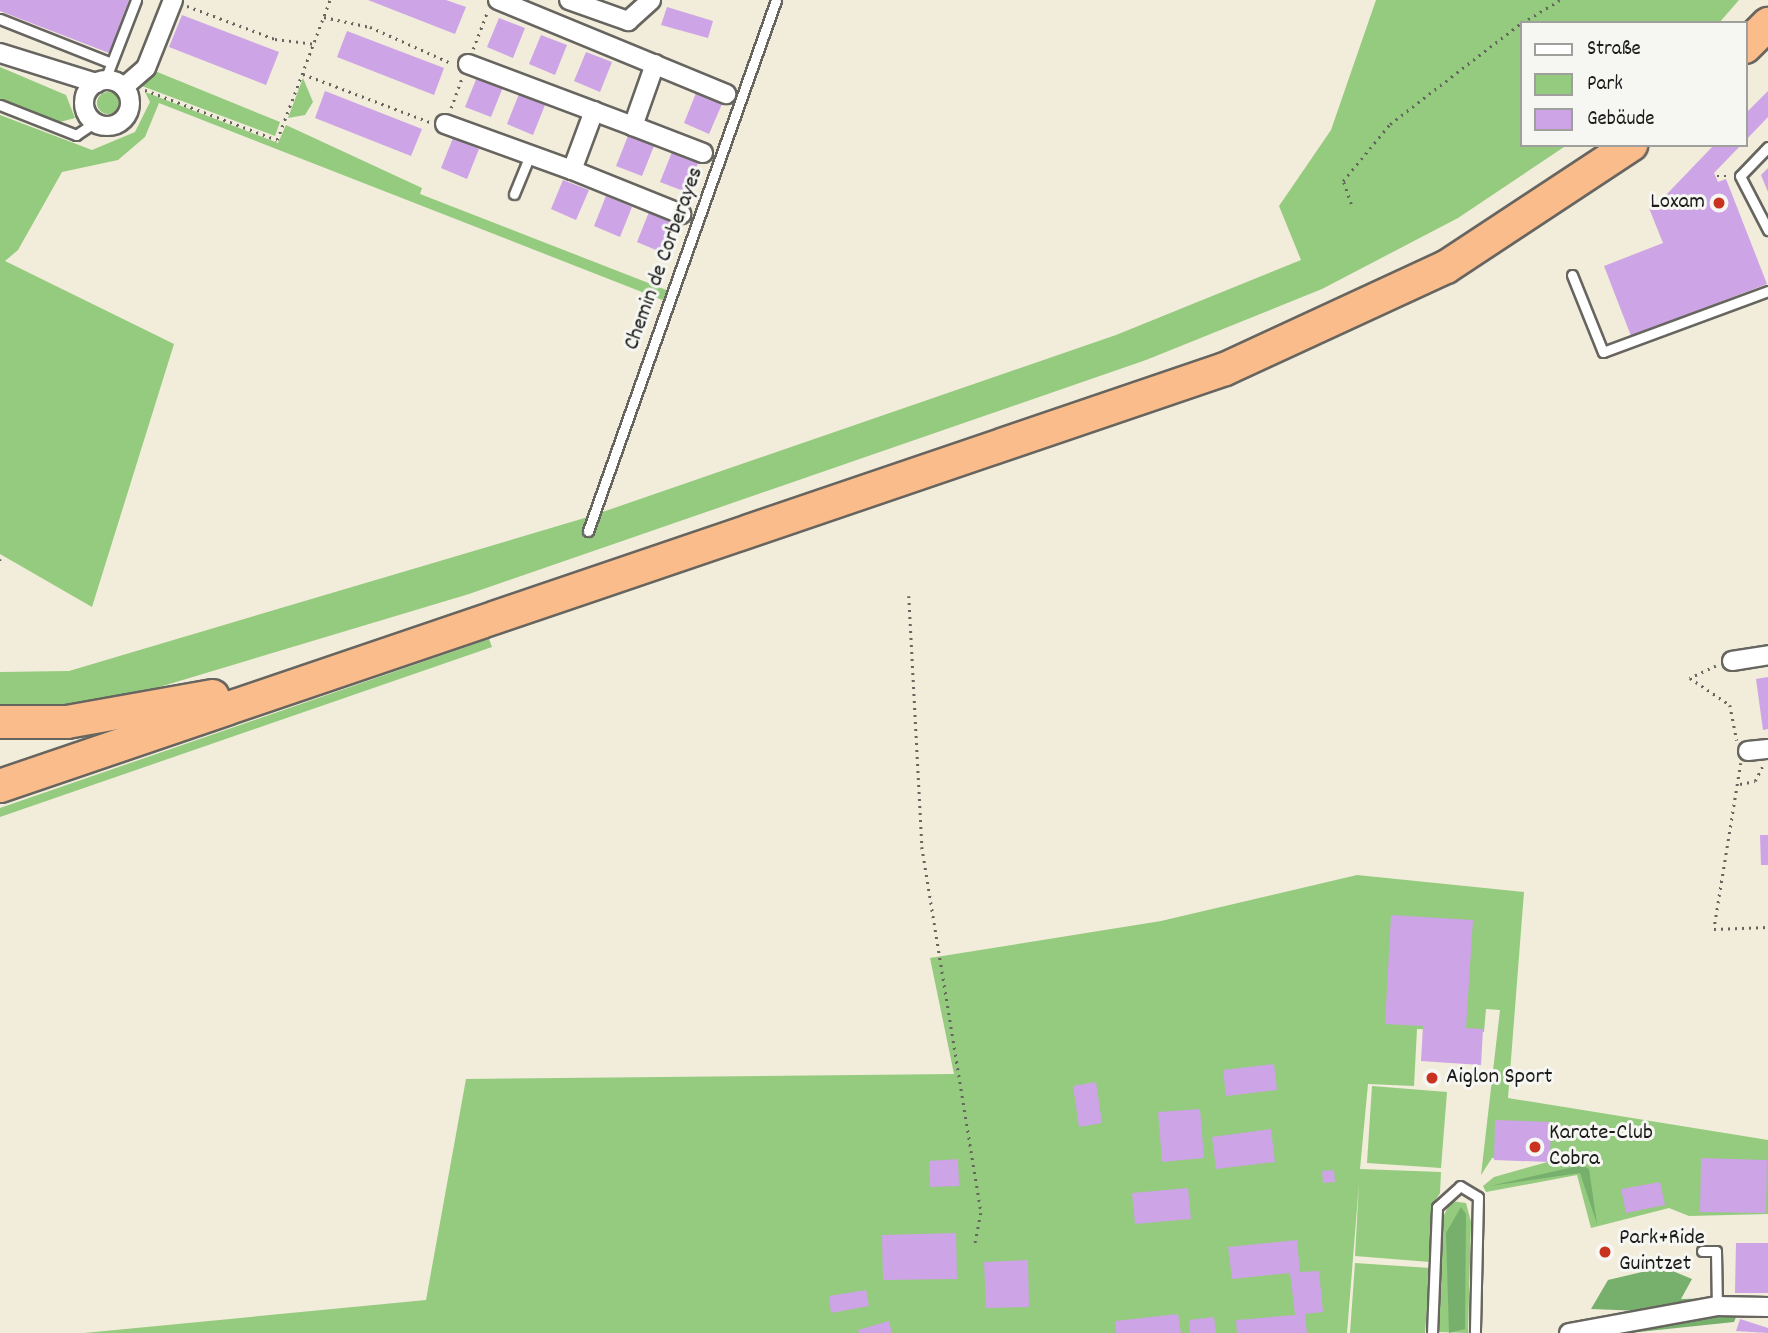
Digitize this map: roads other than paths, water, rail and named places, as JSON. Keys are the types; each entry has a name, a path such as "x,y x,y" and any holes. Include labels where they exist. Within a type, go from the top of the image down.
{"highway":[{"path":"1741,21 1761,0"},
{"path":"1747,45 1768,24"},
{"path":"0,764 213,696 1230,344 1435,248 1593,147"},
{"path":"0,786 347,673 1237,364 1446,267 1628,147"},
{"path":"0,722 68,722 213,696"}],"street":[{"path":"0,61 84,97 94,123 116,125 127,116 129,84 146,68 173,0"},
{"path":"498,0 726,94"},
{"path":"569,0 628,21 651,0"},
{"path":"0,53 104,75 129,84"},
{"path":"468,64 703,153"},
{"path":"633,126 655,64"},
{"path":"84,97 104,75"},
{"path":"572,170 594,111"},
{"path":"445,124 572,170 681,214"},
{"path":"1732,661 1768,655"},
{"path":"1569,1333 1717,1306 1768,1307"}],"lane":[{"path":"0,19 104,75 136,0"},
{"name":"Chemin de Corberayes","path":"588,531 776,0"},
{"path":"0,105 76,135 94,123"},
{"path":"1768,147 1740,176 1768,230"},
{"path":"514,194 530,155"},
{"path":"1572,275 1603,352 1768,291"},
{"path":"1432,1333 1437,1207 1460,1186 1478,1197 1475,1333"},
{"path":"1702,1251 1716,1251 1717,1306"}],"place":[{"name":"Loxam","path":"1719,203"},
{"name":"Aiglon Sport","path":"1432,1078"},
{"name":"Karate-Club Cobra","path":"1535,1147"},
{"name":"Park+Ride Guintzet","path":"1605,1252"}]}
